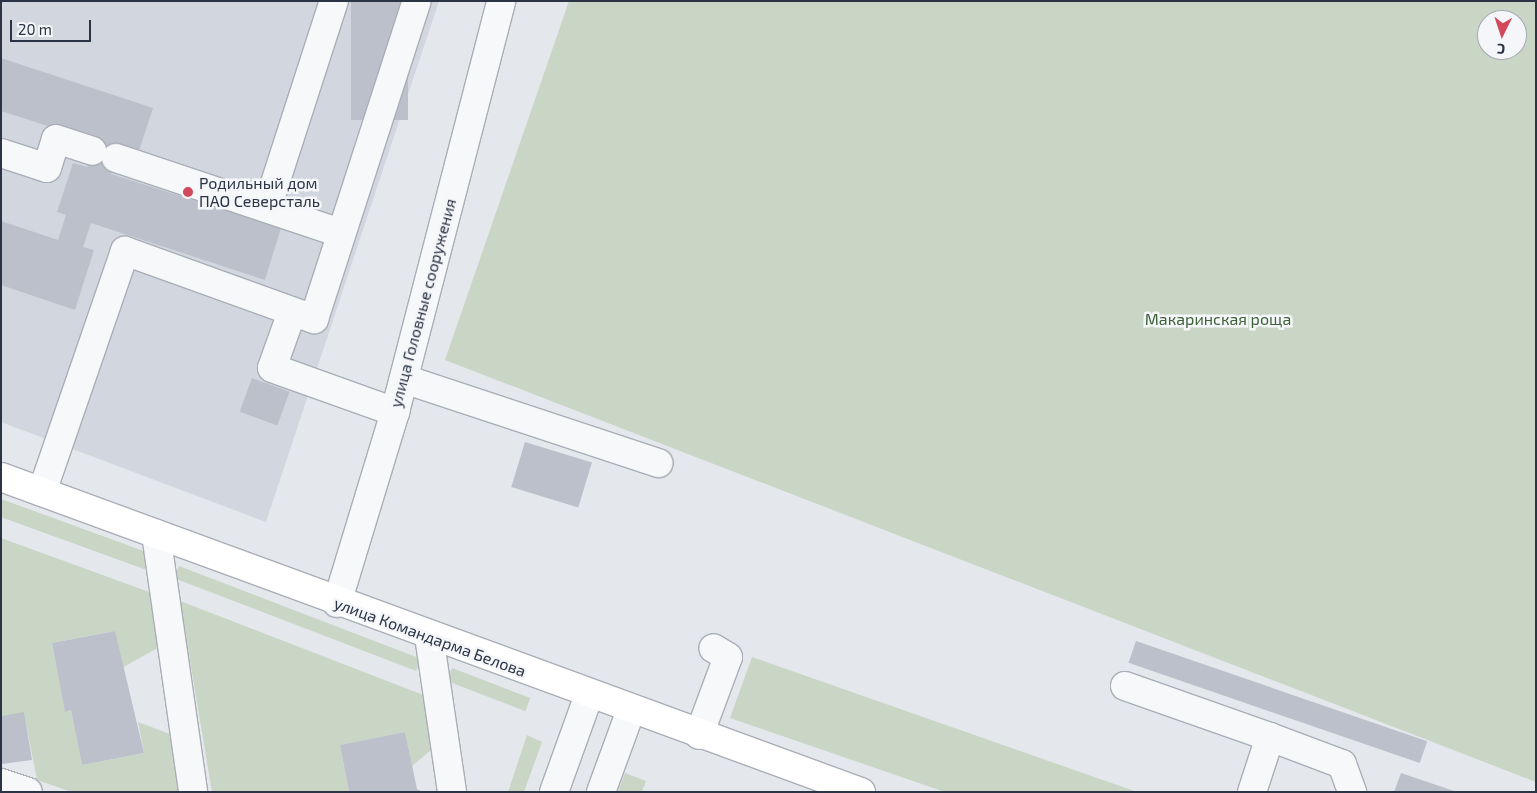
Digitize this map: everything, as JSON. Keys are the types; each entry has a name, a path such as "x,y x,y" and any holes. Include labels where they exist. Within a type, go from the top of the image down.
{"main road":[{"name":"улица Командарма Белова","path":"1,477 589,695 861,792"}],"street":[{"path":"267,208 334,1"},
{"path":"42,492 125,251 292,312 314,318 340,233 417,1"},
{"name":"улица Головные сооружения","path":"337,602 395,412 501,1"},
{"path":"1,153 48,168 56,139 340,233"},
{"path":"292,312 272,368 395,412"},
{"path":"404,378 658,463"},
{"path":"156,534 193,792"},
{"path":"429,636 452,792"},
{"path":"699,735 728,657 713,648"},
{"path":"1125,686 1342,764 1352,792"},
{"path":"554,792 589,695"},
{"path":"601,792 631,710"},
{"path":"1252,792 1270,737"},
{"path":"1,782 28,792"}],"shaded area":[{"name":"Родильный дом ПАО Северсталь","path":"1,1 439,1 266,522 1,422"}],"green space":[{"name":"Макаринская роща","path":"569,1 1536,1 1536,782 445,360"},
{"path":"1,499 150,553 145,569 1,517"},
{"path":"1,538 152,593 161,646 122,668 114,631 52,643 65,711 71,710 82,765 144,753 138,722 175,736 183,792 72,792 37,780 24,713 1,716"},
{"path":"179,566 421,659 416,671 174,578"},
{"path":"180,601 426,696 436,746 412,766 405,732 340,745 349,792 212,792"},
{"path":"752,657 1137,792 945,792 730,718"},
{"path":"452,668 530,698 525,711 447,681"},
{"path":"527,735 542,742 524,792 508,792"},
{"path":"625,773 646,781 642,792 618,792"}],"building":[{"path":"351,1 408,1 408,120 351,120"},
{"path":"1,58 153,108 138,154 120,148 111,174 281,228 265,280 91,223 83,247 94,250 75,310 1,285 1,221 58,240 66,215 57,212 73,163 87,167 95,141 1,111"},
{"path":"252,378 290,392 277,426 240,412"},
{"path":"525,442 592,462 578,507 511,487"},
{"path":"115,631 144,753 82,765 71,710 65,712 52,643"},
{"path":"1136,641 1427,741 1420,763 1129,663"},
{"path":"24,712 32,760 2,764 1,716"},
{"path":"405,732 417,789 423,792 349,792 340,745"},
{"path":"1401,773 1454,791 1454,792 1394,792"}],"place":[{"name":"Родильный дом ПАО Северсталь","path":"188,192"}]}
